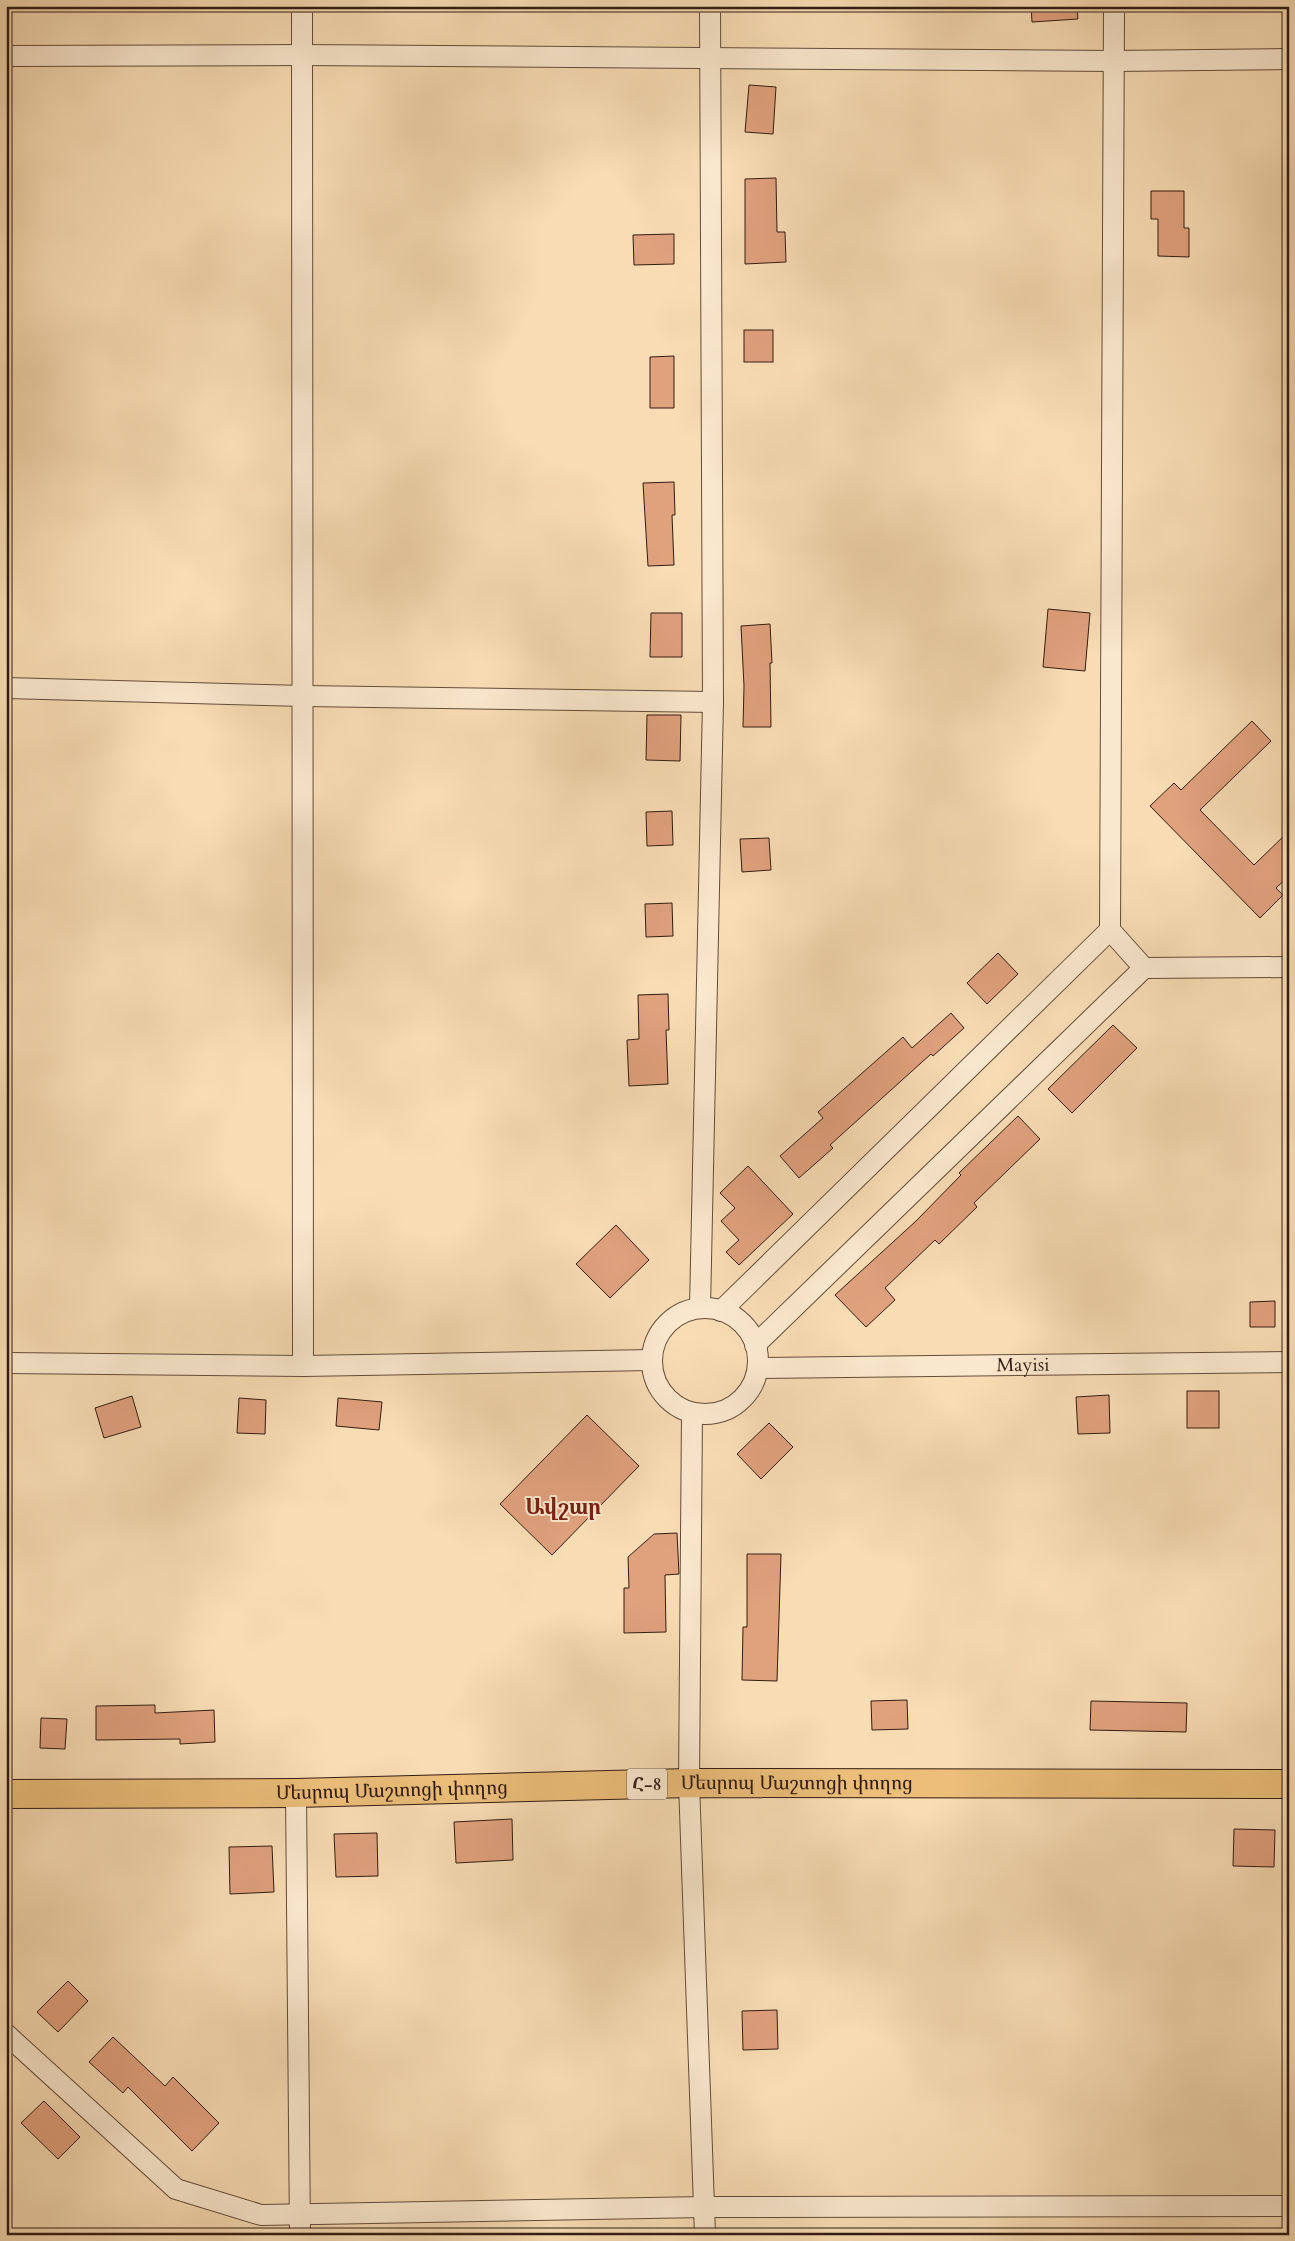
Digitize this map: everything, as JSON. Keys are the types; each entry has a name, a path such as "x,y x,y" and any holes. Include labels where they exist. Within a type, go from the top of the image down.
{"main road":[{"name":"Մեսրոպ Մաշտոցի փողոց","path":"6,1794 296,1793 690,1784 1289,1784"}],"street":[{"path":"302,6 303,1366"},
{"path":"700,1308 713,702 710,6"},
{"path":"1114,6 1110,930 1144,968"},
{"path":"6,56 302,54 1113,62 1289,59"},
{"path":"6,688 304,696 713,702"},
{"path":"721,1311 1110,930"},
{"path":"755,1345 1144,968 1289,967"},
{"path":"700,1308 721,1311 736,1318 748,1330 755,1345 758,1368 752,1385 742,1400 727,1410 710,1414 692,1413 676,1406 663,1394 654,1377 652,1360 655,1345 662,1331 672,1320 685,1312 700,1308"},
{"path":"6,1363 303,1366 652,1360"},
{"name":"Mayisi","path":"758,1368 1289,1362"},
{"path":"692,1413 690,1784 705,2235"},
{"path":"296,1793 300,2235"},
{"path":"6,2034 176,2189 261,2215 704,2207 1289,2206"}],"building":[{"path":"1031,6 1077,6 1078,19 1032,22"},
{"path":"749,85 776,87 773,134 745,132"},
{"path":"776,178 777,232 785,232 786,262 745,264 745,179"},
{"path":"1151,191 1184,191 1184,228 1189,228 1189,257 1158,256 1158,219 1151,219"},
{"path":"674,234 674,264 634,265 633,235"},
{"path":"744,330 773,330 773,362 744,362"},
{"path":"674,356 674,408 650,408 650,357"},
{"path":"674,482 675,515 672,515 674,565 648,566 643,483"},
{"path":"1048,609 1090,613 1085,671 1043,667"},
{"path":"651,613 682,613 682,657 650,657"},
{"path":"770,624 772,663 770,663 771,727 743,727 744,686 741,626"},
{"path":"647,715 681,715 680,761 646,760"},
{"path":"1252,721 1271,741 1200,810 1254,865 1289,831 1289,876 1276,888 1283,895 1260,918 1150,806 1174,783 1181,790"},
{"path":"672,811 673,845 647,846 646,812"},
{"path":"769,838 771,870 742,872 740,839"},
{"path":"672,903 673,936 646,937 645,904"},
{"path":"998,953 1018,974 987,1004 967,983"},
{"path":"668,994 669,1030 666,1030 668,1084 629,1086 627,1040 639,1039 638,995"},
{"path":"951,1013 964,1028 933,1056 931,1054 830,1145 833,1148 799,1178 780,1156 823,1118 818,1112 903,1037 912,1048"},
{"path":"1113,1025 1137,1048 1072,1113 1048,1089"},
{"path":"1018,1116 1040,1139 974,1203 977,1207 939,1244 935,1240 885,1288 895,1300 866,1327 835,1295 916,1221 961,1175 959,1173"},
{"path":"748,1166 793,1214 739,1265 726,1252 739,1240 721,1221 735,1208 720,1193"},
{"path":"616,1225 649,1260 610,1298 576,1264"},
{"path":"1275,1301 1275,1327 1250,1327 1250,1302"},
{"path":"1187,1391 1219,1391 1219,1428 1187,1428"},
{"path":"1109,1395 1110,1433 1078,1434 1076,1397"},
{"path":"132,1396 141,1427 104,1438 95,1408"},
{"path":"239,1398 266,1400 265,1434 237,1433"},
{"path":"338,1398 382,1402 379,1430 336,1426"},
{"path":"587,1415 639,1466 552,1555 500,1504"},
{"path":"769,1423 793,1447 761,1479 737,1454"},
{"path":"677,1533 679,1574 665,1575 666,1632 624,1633 624,1588 629,1588 628,1557 654,1534"},
{"path":"747,1554 781,1554 777,1681 742,1680 743,1627 747,1627"},
{"path":"907,1700 908,1729 872,1730 871,1701"},
{"path":"1091,1701 1187,1703 1186,1732 1090,1730"},
{"path":"155,1705 155,1713 214,1710 215,1742 180,1744 180,1739 96,1740 96,1706"},
{"path":"41,1718 67,1719 65,1749 40,1748"},
{"path":"512,1819 513,1860 456,1863 454,1822"},
{"path":"1234,1829 1275,1830 1274,1867 1233,1866"},
{"path":"377,1833 378,1876 336,1877 334,1834"},
{"path":"272,1846 274,1892 230,1894 229,1847"},
{"path":"68,1981 88,2001 58,2032 37,2012"},
{"path":"777,2010 778,2049 743,2050 742,2011"},
{"path":"113,2037 165,2086 173,2077 219,2123 192,2151 128,2087 123,2093 89,2062"},
{"path":"44,2101 80,2137 58,2159 21,2123"}],"district":[{"name":"Ավշար","path":"563,1507"}]}
